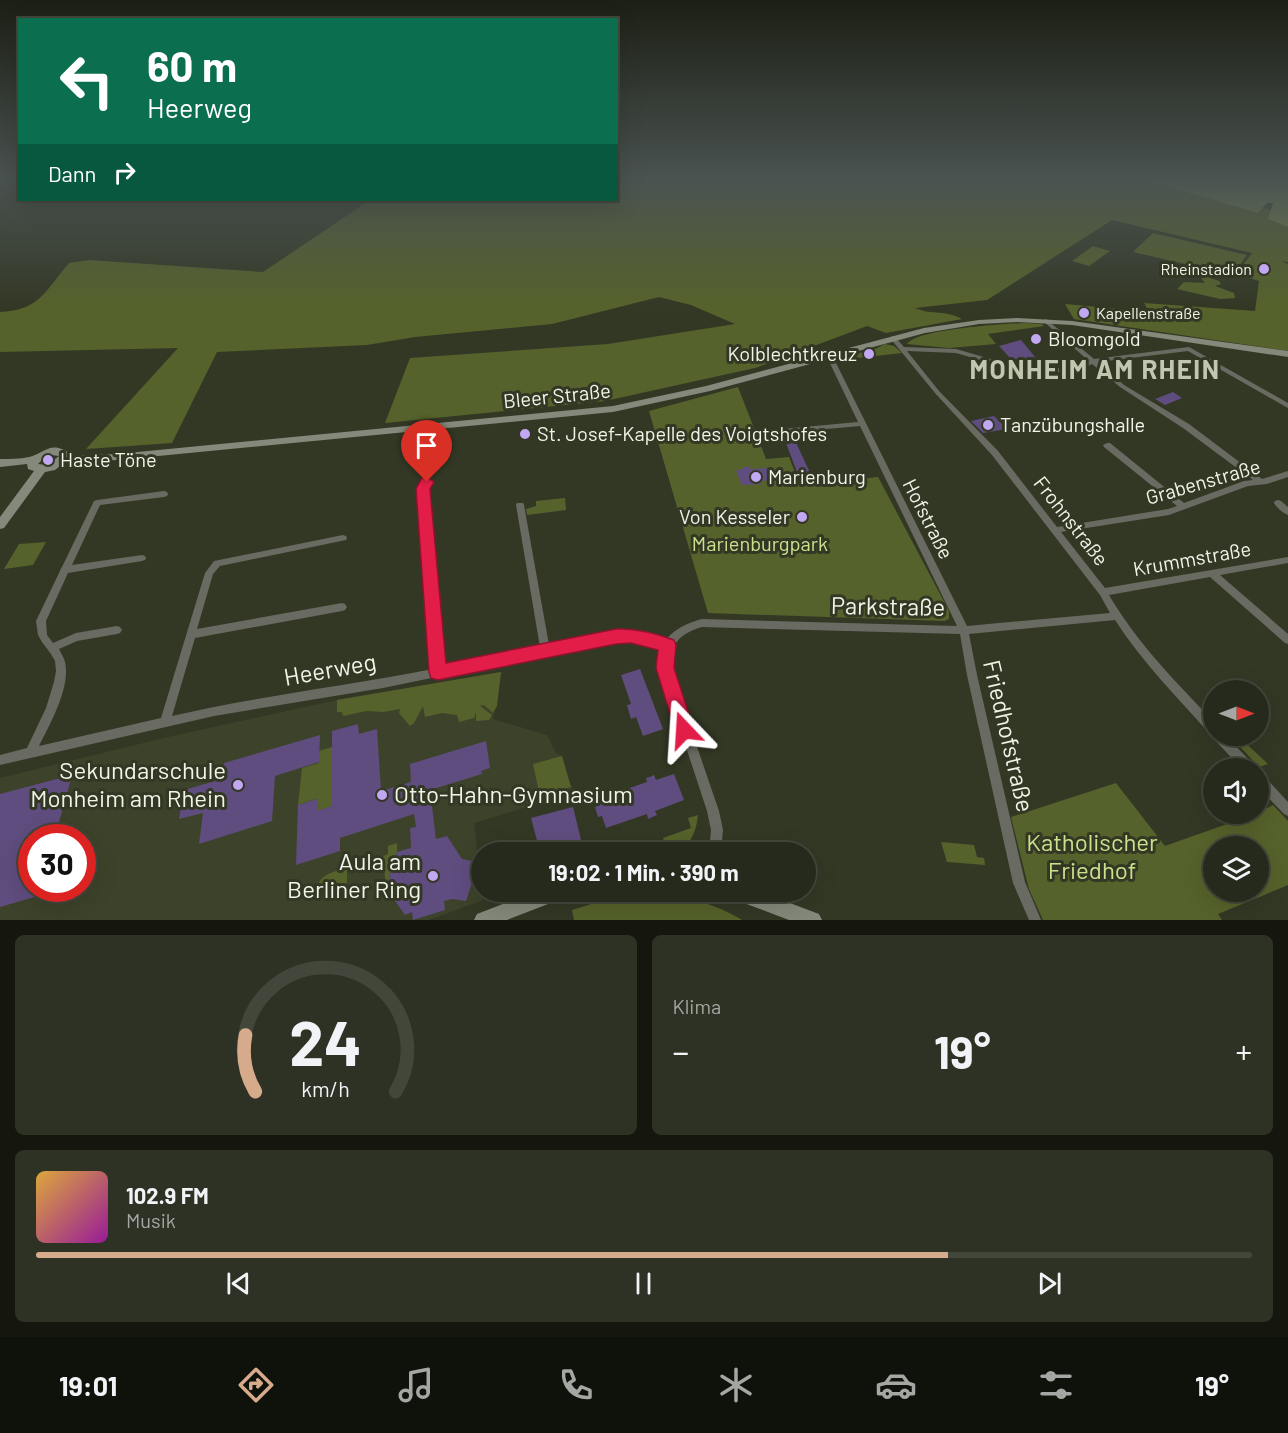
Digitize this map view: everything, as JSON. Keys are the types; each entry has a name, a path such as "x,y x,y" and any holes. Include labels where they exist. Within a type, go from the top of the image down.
{"street":[{"name":"Bleer Straße","path":"38,465 46,453 59,451 65,454 63,460 117,457 613,409 707,390 893,338 960,324 1017,320 1046,321"},
{"path":"1046,321 1288,354"},
{"path":"1046,321 1122,386 1186,426 1260,481"},
{"name":"Frohnstraße","path":"893,338 920,372 995,453 1103,592 1116,616 1177,692 1203,719"},
{"path":"1185,339 1189,349 1288,406"},
{"path":"904,349 956,351 1015,368 1067,370 1082,368 1093,361 1189,349"},
{"name":"Hofstraße","path":"829,355 964,630"},
{"path":"782,431 861,424"},
{"path":"1107,445 1183,507"},
{"path":"0,463 38,465 0,525"},
{"name":"Grabenstraße","path":"1055,530 1183,507 1288,474"},
{"path":"427,482 423,489 438,672"},
{"path":"30,754 57,693 60,661 41,634 41,621 97,503 164,494"},
{"path":"1278,503 1288,512"},
{"path":"520,505 545,650"},
{"path":"165,723 209,573 217,563 343,538"},
{"path":"64,570 142,558"},
{"name":"Krummstraße","path":"1103,592 1288,560"},
{"path":"1212,573 1288,640"},
{"path":"192,634 342,607"},
{"name":"Parkstraße","path":"668,645 682,628 702,623 964,630 1116,616"},
{"path":"51,648 76,637 117,630"},
{"name":"Friedhofstraße","path":"964,630 1019,883 1035,920"},
{"name":"Heerweg","path":"0,760 214,711 438,672 616,636 631,636 668,645"},
{"path":"668,645 664,656 667,678 713,811 717,830 716,842"},
{"path":"1228,746 1240,758"},
{"path":"1269,790 1288,810"},
{"path":"483,920 531,902"},
{"path":"764,902 813,920"}],"shaded area":[{"path":"1275,222 1288,222 1288,227"},
{"path":"501,672 493,719 547,735 556,753 562,756 570,784 576,792 474,823 476,842 471,842 471,902 478,902 429,920 0,920 0,778 168,737 337,700"}],"green space":[{"path":"337,222 1109,222 987,300 915,308 950,314 962,319 886,333 867,326 755,368 605,401 385,423 410,358 608,344 735,324 691,305 659,297 552,324 415,337 367,345 217,352 172,443 86,449 178,348 0,352 0,312 33,303 69,263 89,260 263,272"},
{"path":"1120,222 1288,222 1288,262 1281,261 1288,264 1288,351 1074,319 1065,304 1155,312 1154,310 1163,310 1147,308 1144,303 1255,311 1259,281 1236,274 1252,253"},
{"path":"1153,233 1247,255 1233,275 1133,252"},
{"path":"1093,246 1110,251 1089,266 1072,261"},
{"path":"1207,277 1219,281 1221,284 1215,286 1234,293 1235,298 1220,299 1177,289 1184,282 1205,283 1201,278"},
{"path":"1025,323 1044,326 988,334 996,344 949,348 907,344 914,339 944,331"},
{"path":"885,344 894,346 902,353 840,360 837,357 871,351"},
{"name":"Marienburgpark","path":"738,387 766,459 789,457 800,485 878,477 949,611 949,619 944,621 708,613 649,411"},
{"path":"565,498 566,510 527,515 526,509 536,506 536,501"},
{"path":"46,542 33,565 4,569 19,544"},
{"path":"501,672 497,706 493,713 484,705 480,706 492,715 489,720 476,721 476,712 474,718 459,722 457,715 442,713 425,717 423,706 410,726 399,713 400,709 384,712 366,711 343,716 342,712 337,712 337,700"},
{"path":"1239,746 1249,746 1262,758 1251,758"},
{"path":"332,747 332,806 317,811 316,799 298,805 302,768 319,763 319,751"},
{"path":"562,756 571,787 540,797 533,764"},
{"name":"Katholischer Friedhof","path":"1116,783 1165,846 1227,824 1269,824 1269,807 1273,805 1288,821 1288,885 1269,893 1269,836 1203,836 1203,902 1247,902 1218,914 1222,920 1043,920 1029,889 1011,817"},
{"path":"698,815 693,835 688,842 664,842 663,838 691,828 688,818"},
{"path":"941,842 974,845 977,857 984,858 985,865 947,862"},
{"path":"397,843 397,852 386,888 383,856 388,854 388,846"},
{"path":"347,868 347,883 317,892 317,886 322,878"},
{"path":"598,902 700,902 719,908 742,920 574,920 572,910"}],"building":[{"path":"1021,340 1035,357 1028,358 1031,362 1021,363 1017,359 1011,359 999,346"},
{"path":"1173,392 1182,398 1165,405 1155,399"},
{"name":"Tanzübungshalle","path":"994,416 1007,429 983,433 971,421"},
{"path":"792,434 815,483 802,485 783,435"},
{"name":"Marienburg","path":"749,466 750,469 770,468 774,480 761,481 762,484 742,485 736,471"},
{"path":"640,669 663,729 643,736 636,717 631,719 627,705 631,704 621,675"},
{"name":"Otto-Hahn-Gymnasium","path":"358,724 359,734 377,729 381,791 411,782 410,764 486,741 490,768 481,771 482,774 430,790 436,839 447,836 462,859 471,861 471,886 466,901 452,899 444,901 445,910 413,920 412,912 405,915 386,888 397,852 411,848 410,828 416,827 414,814 340,838 340,851 296,865 298,805 317,799 317,811 332,806 332,731"},
{"name":"Sekundarschule Monheim am Rhein","path":"320,735 319,762 275,776 272,821 199,844 203,813 179,819 184,790 222,779 224,763"},
{"path":"674,774 684,800 655,811 657,815 648,819 647,814 606,828 602,816 598,817 595,807 600,805 598,799 647,782 646,778 654,775 656,780"},
{"path":"72,775 59,824 18,824 18,902 0,907 0,794"},
{"path":"573,807 582,842 537,842 531,818"}],"place":[{"name":"Rheinstadion","path":"1264,269"},
{"name":"Kapellenstraße","path":"1084,313"},
{"name":"Bloomgold","path":"1036,339"},
{"name":"Kolblechtkreuz","path":"869,354"},
{"name":"Tanzübungshalle","path":"988,425"},
{"name":"St. Josef-Kapelle des Voigtshofes","path":"525,434"},
{"name":"Haste Töne","path":"48,460"},
{"name":"Marienburg","path":"756,477"},
{"name":"Von Kesseler","path":"802,517"},
{"name":"Sekundarschule Monheim am Rhein","path":"238,785"},
{"name":"Otto-Hahn-Gymnasium","path":"382,795"},
{"name":"Aula am Berliner Ring","path":"433,876"}],"district":[{"name":"MONHEIM AM RHEIN","path":"1095,370"}],"route":[{"path":"427,482 423,489 438,672 616,636 631,636 668,645 664,656 665,668 669,688 684,730"}]}
